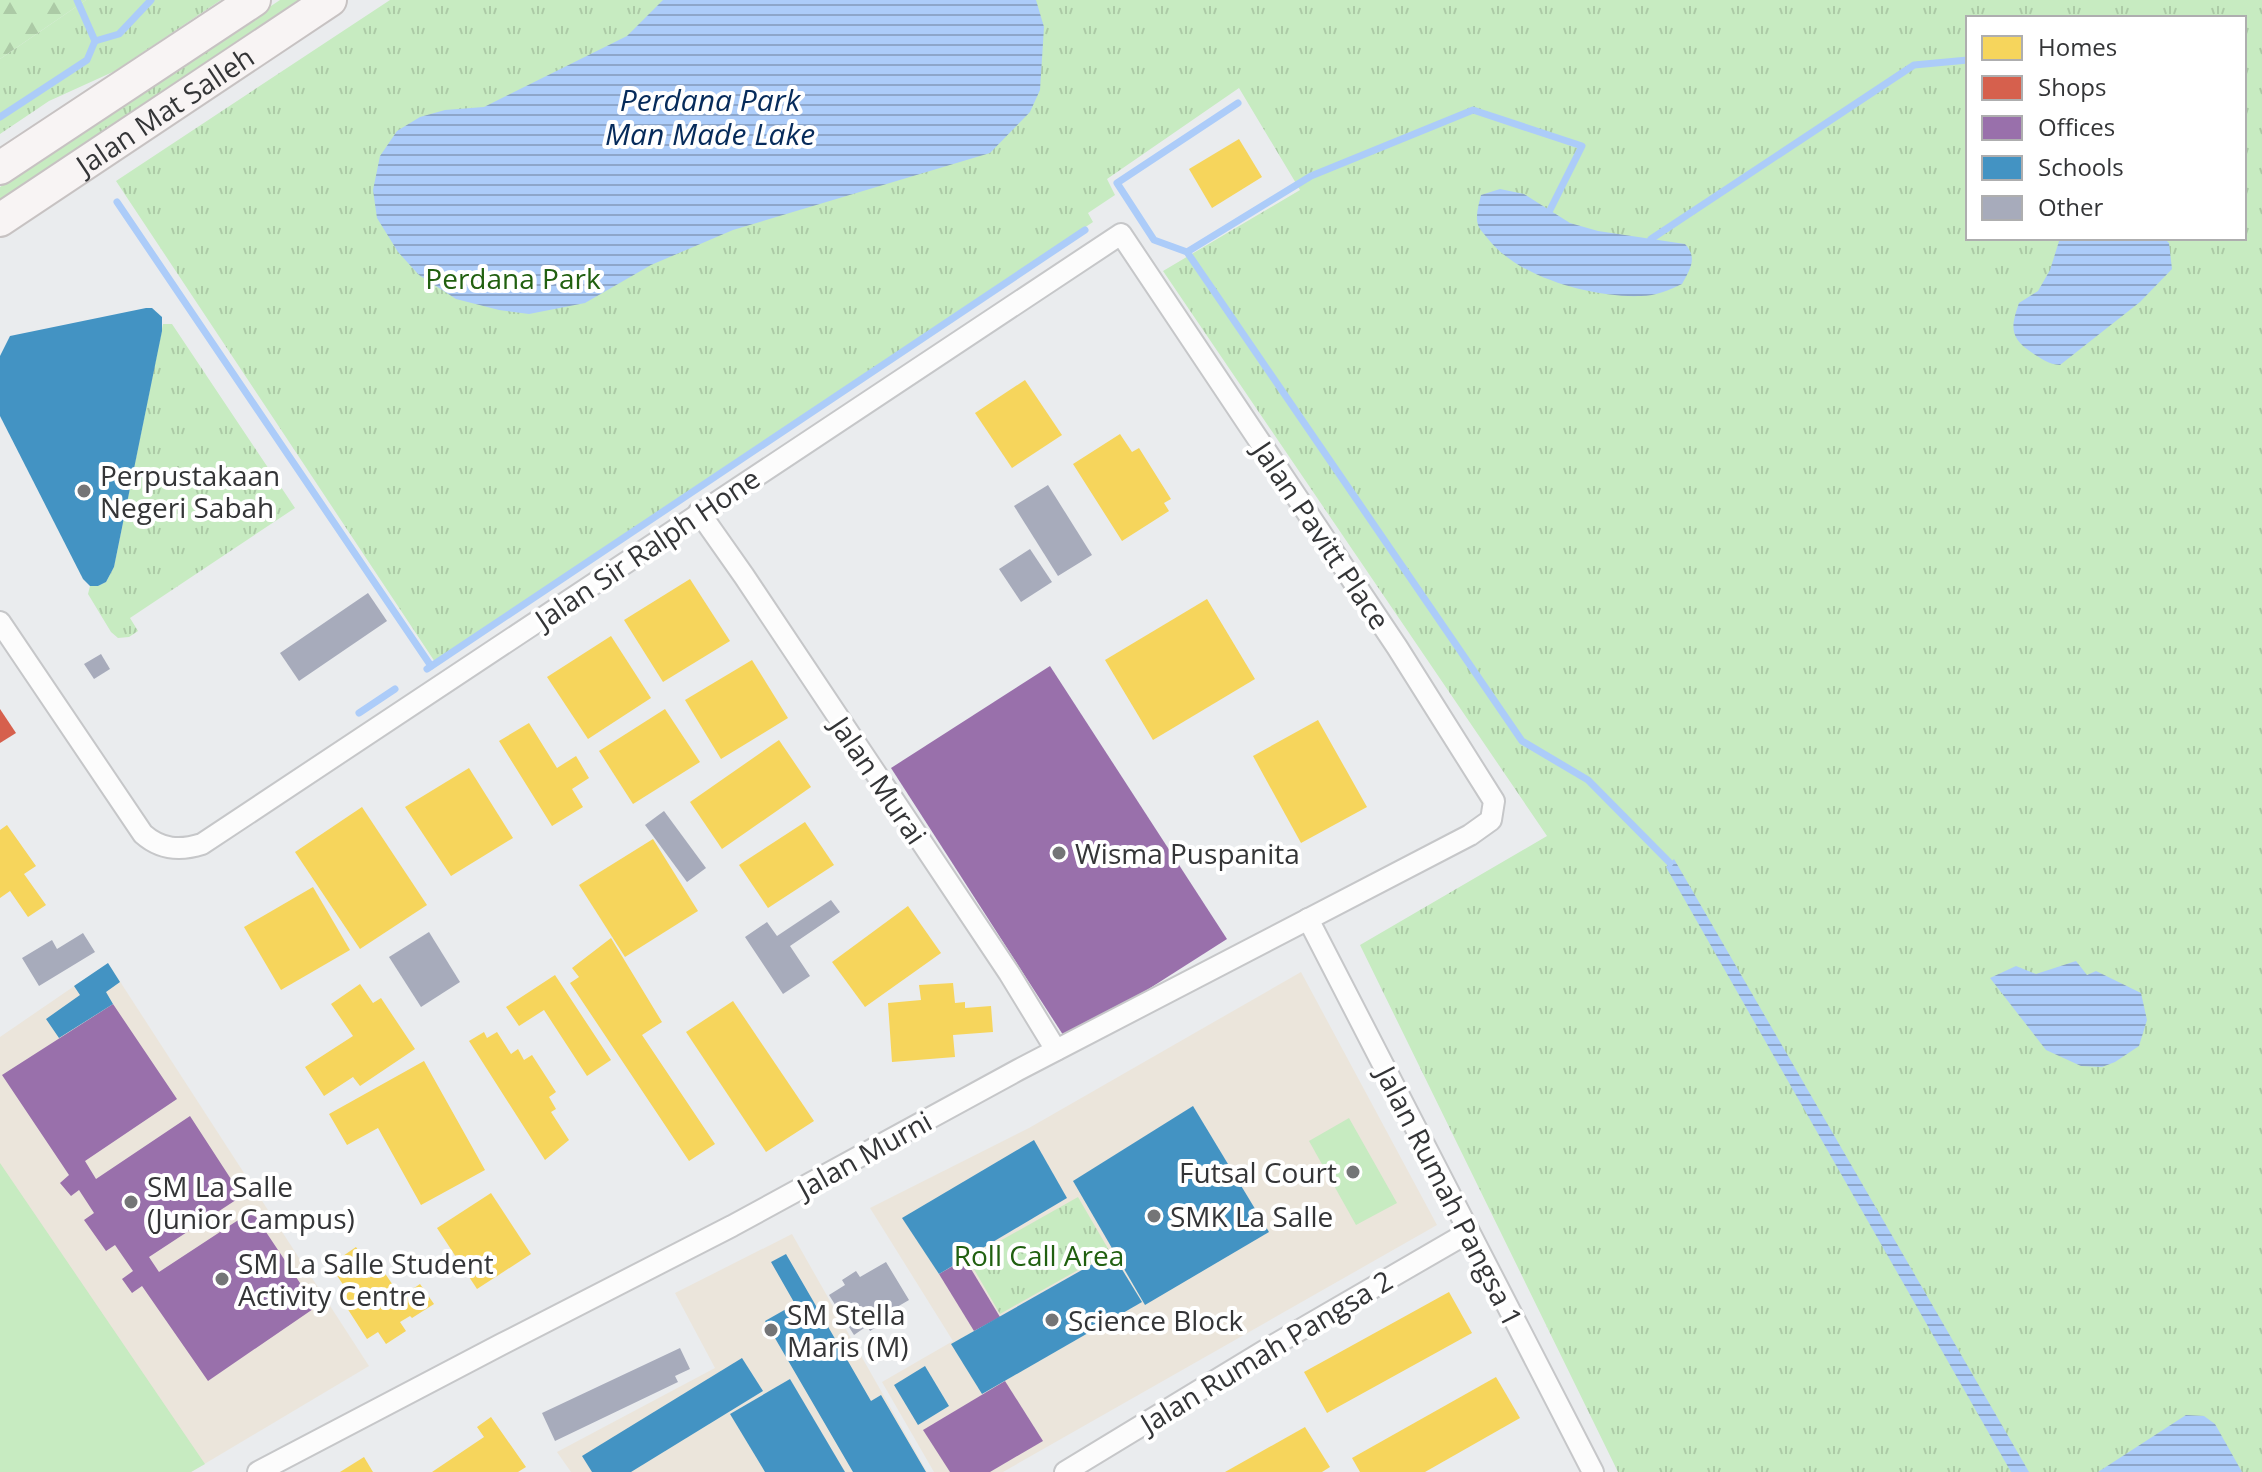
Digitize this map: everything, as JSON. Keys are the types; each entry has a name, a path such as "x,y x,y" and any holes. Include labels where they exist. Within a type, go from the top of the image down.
{"main road":[{"name":"Jalan Mat Salleh","path":"0,168 254,0"},
{"name":"Jalan Mat Salleh","path":"0,220 330,0"}],"street":[{"name":"Jalan Sir Ralph Hone","path":"0,622 143,834 150,841 169,848 202,844 1121,234"},
{"name":"Jalan Pavitt Place","path":"1121,234 1485,783 1494,801 1491,820 1470,835"},
{"name":"Jalan Murai","path":"699,512 1009,973 1056,1050"},
{"name":"Jalan Murni","path":"258,1472 745,1219 1056,1050 1470,835"},
{"name":"Jalan Rumah Pangsa 1","path":"1308,919 1593,1472"},
{"name":"Jalan Rumah Pangsa 2","path":"1065,1472 1274,1345 1469,1232"}],"shaded area":[{"name":"SM La Salle (Junior Campus)","path":"108,963 369,1366 191,1472 0,1472 0,1037"},
{"name":"SMK La Salle","path":"1301,972 1437,1225 1003,1472 934,1472 882,1382 953,1341 870,1208 1029,1128"},
{"name":"SM Stella Maris (M)","path":"792,1234 927,1472 571,1472 557,1452 715,1368 675,1293"}],"green space":[{"path":"0,0 86,0 0,59"},
{"path":"86,0 221,0 115,71 49,101 0,134 0,59"},
{"path":"280,0 307,0 0,205 0,187"},
{"name":"Perdana Park","path":"390,0 2262,0 2262,1472 1618,1472 1360,945 1547,836 1163,271 1300,190 1239,88 1107,179 1115,195 1088,213 1093,222 435,662 116,181"},
{"path":"163,324 172,324 295,508 130,618 138,631 129,637 118,638 111,632 88,594 90,586 106,582 114,567"},
{"name":"Futsal Court","path":"1349,1118 1397,1203 1356,1225 1309,1141"},
{"path":"0,1163 205,1464 191,1472 0,1472"},
{"name":"Roll Call Area","path":"1078,1197 1110,1252 1000,1314 968,1259"}],"water":[{"name":"Perdana Park Man Made Lake","path":"663,0 1036,0 1044,27 1040,90 1030,112 990,153 733,230 651,265 585,303 529,314 499,310 456,299 419,275 398,252 377,218 373,190 380,156 397,131 420,117 445,110 484,107 627,36"},
{"path":"1500,189 1524,194 1570,223 1598,231 1685,244 1691,254 1690,268 1682,284 1657,294 1641,296 1580,289 1538,275 1502,253 1478,225 1481,195"},
{"path":"2059,240 2166,240 2169,243 2172,269 2140,302 2060,365 2045,361 2024,347 2015,336 2013,325 2019,303 2038,291 2050,270"},
{"path":"1674,859 2029,1472 2011,1472 1666,867"},
{"path":"2076,961 2087,975 2096,971 2141,993 2147,1020 2139,1046 2102,1067 2081,1066 2046,1050 1990,978 2016,966 2036,974"},
{"path":"2186,1415 2204,1416 2215,1424 2242,1472 2098,1472"}],"building: Homes":[{"path":"1239,139 1262,177 1212,208 1189,169"},
{"path":"1025,380 1062,435 1012,468 975,413"},
{"path":"1120,434 1132,452 1139,448 1171,499 1164,503 1169,511 1122,541 1073,464"},
{"path":"690,579 730,641 663,682 624,620"},
{"path":"1207,599 1255,679 1153,740 1105,660"},
{"path":"611,636 651,698 588,739 547,677"},
{"path":"752,660 788,718 721,759 685,700"},
{"path":"665,709 700,762 633,804 599,751"},
{"path":"1318,720 1367,807 1301,843 1253,756"},
{"path":"529,723 557,768 576,756 589,778 572,789 583,807 552,826 499,741"},
{"path":"779,740 811,787 722,849 690,802"},
{"path":"469,768 513,838 451,876 405,807"},
{"path":"362,807 427,905 360,949 295,852"},
{"path":"805,822 834,865 768,908 739,865"},
{"path":"7,825 36,866 24,874 46,905 28,917 10,891 0,898 0,830"},
{"path":"653,839 698,911 625,957 579,885"},
{"path":"313,887 350,950 281,990 244,927"},
{"path":"908,906 941,953 865,1007 832,962"},
{"path":"611,938 662,1022 642,1035 715,1144 689,1161 570,983 579,977 572,968"},
{"path":"555,975 611,1060 587,1076 544,1010 519,1026 506,1007"},
{"path":"953,983 955,1003 965,1002 965,1008 991,1006 993,1032 953,1035 955,1057 892,1062 888,1003 921,1000 919,985"},
{"path":"360,984 373,1003 381,998 415,1049 360,1086 353,1077 324,1096 305,1067 353,1036 331,1004"},
{"path":"733,1001 814,1121 766,1152 686,1032"},
{"path":"484,1032 487,1038 497,1032 511,1054 518,1049 524,1060 532,1055 556,1092 549,1097 556,1109 551,1112 569,1140 545,1160 469,1041"},
{"path":"424,1061 485,1170 421,1205 378,1128 347,1145 329,1114"},
{"path":"491,1193 531,1254 477,1289 437,1228"},
{"path":"356,1247 370,1269 366,1273 369,1278 382,1269 401,1297 420,1284 434,1304 400,1322 406,1331 386,1344 378,1332 367,1339 338,1294 346,1289 330,1265"},
{"path":"1449,1292 1472,1333 1327,1413 1304,1372"},
{"path":"1496,1377 1520,1418 1425,1472 1360,1472 1352,1458"},
{"path":"491,1417 526,1467 518,1472 432,1472 484,1437 477,1427"},
{"path":"1305,1427 1330,1467 1322,1472 1225,1472"},
{"path":"364,1457 373,1472 340,1472"}],"building: Shops":[{"path":"0,709 16,733 0,743"}],"building: Offices":[{"name":"Wisma Puspanita","path":"1050,666 1227,939 1067,1041 891,768"},
{"path":"113,1004 177,1099 85,1161 96,1179 190,1116 242,1196 149,1257 159,1272 252,1211 316,1307 208,1381 142,1286 132,1293 122,1279 133,1271 115,1245 106,1251 84,1220 94,1213 79,1190 71,1196 60,1183 69,1175 2,1075"},
{"path":"965,1259 1000,1317 974,1331 939,1274"},
{"path":"1005,1381 1043,1441 990,1472 950,1472 923,1430"}],"building: Schools":[{"name":"Perpustakaan Negeri Sabah","path":"152,308 162,317 162,331 114,567 106,582 90,586 83,579 0,416 0,356 10,336"},
{"path":"108,963 120,982 106,992 113,1004 59,1038 46,1019 80,995 74,986"},
{"path":"1193,1106 1269,1232 1145,1305 1073,1181"},
{"path":"1034,1140 1067,1198 939,1274 902,1218"},
{"name":"Science Block","path":"1112,1253 1142,1302 982,1394 951,1344"},
{"path":"786,1254 871,1401 881,1395 926,1472 853,1472 765,1321 795,1304 771,1262"},
{"path":"742,1358 763,1391 631,1472 592,1472 582,1456"},
{"path":"925,1366 949,1406 918,1425 894,1385"},
{"path":"790,1379 845,1472 765,1472 730,1414"}],"building: Other":[{"path":"1048,485 1092,555 1058,576 1014,506"},
{"path":"1030,549 1052,582 1021,602 999,569"},
{"path":"368,593 387,621 299,681 280,653"},
{"path":"101,654 110,669 94,679 84,664"},
{"path":"664,811 706,868 687,882 645,825"},
{"path":"831,900 840,912 790,946 810,976 783,994 745,937 767,922 777,936"},
{"path":"429,932 460,982 421,1007 389,957"},
{"path":"83,933 95,952 39,986 22,958 52,940 57,949"},
{"path":"886,1262 909,1300 897,1307 900,1312 870,1331 867,1326 854,1335 829,1295 845,1285 842,1280 856,1271 860,1277"},
{"path":"680,1348 690,1369 675,1376 678,1382 555,1441 542,1413"}],"waterway":[{"path":"0,117 87,60 95,41 77,0"},
{"path":"95,41 119,34 151,0"},
{"path":"1651,239 1914,65 1966,60"},
{"path":"1238,103 1117,183 1154,240 1187,252 1522,741 1588,780 1670,863"},
{"path":"1187,252 1311,176 1473,110 1582,146 1550,210"},
{"path":"117,202 431,666"},
{"path":"427,669 1085,230"},
{"path":"359,713 395,689"}],"place":[{"name":"Perpustakaan Negeri Sabah","path":"84,491"},
{"name":"Wisma Puspanita","path":"1059,853"},
{"name":"Futsal Court","path":"1353,1172"},
{"name":"SM La Salle (Junior Campus)","path":"131,1202"},
{"name":"SMK La Salle","path":"1154,1216"},
{"name":"SM La Salle Student Activity Centre","path":"222,1279"},
{"name":"Science Block","path":"1052,1320"},
{"name":"SM Stella Maris (M)","path":"771,1330"}]}
